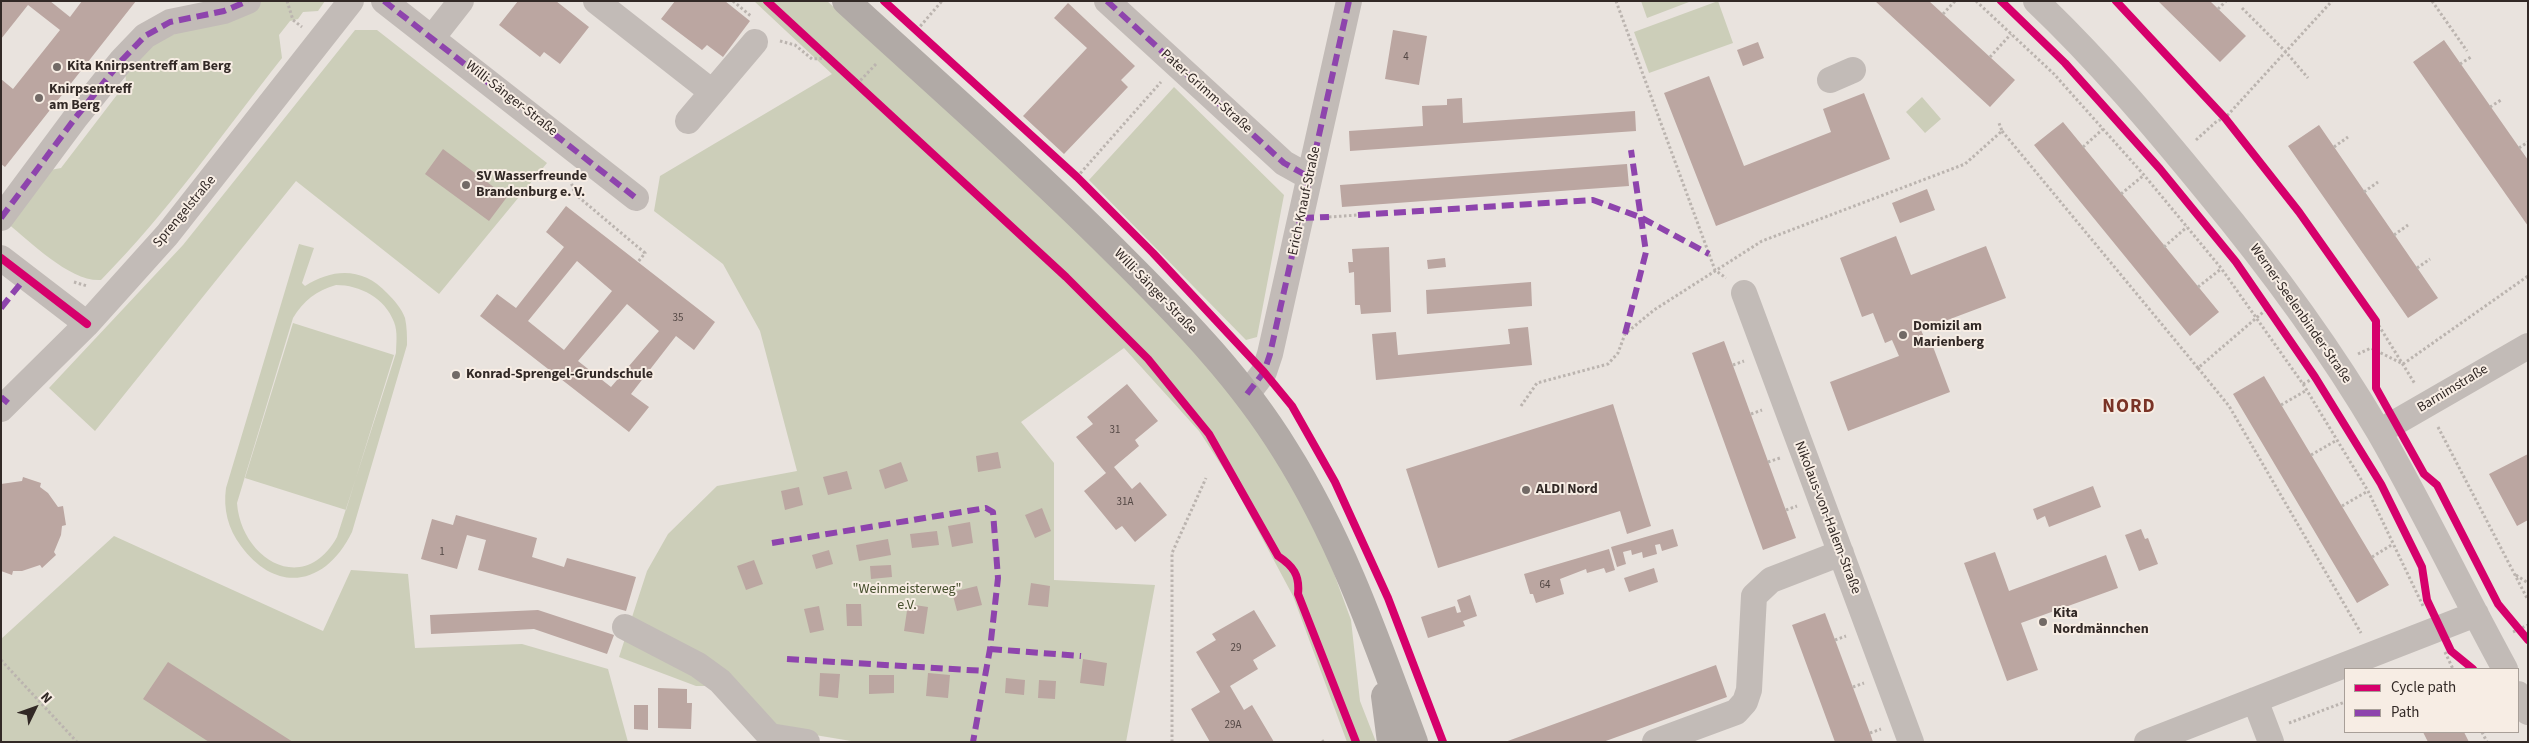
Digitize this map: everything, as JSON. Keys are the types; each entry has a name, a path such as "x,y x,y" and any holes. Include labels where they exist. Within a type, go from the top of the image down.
{"main road":[{"name":"Willi-Sänger-Straße","path":"846,1 1079,214 1183,319 1247,394 1285,450 1327,525 1379,647 1414,742"},
{"name":"Willi-Sänger-Straße","path":"1379,647 1391,742"}],"street":[{"path":"1,218 76,117 122,60 145,36 170,22 224,11 248,1"},
{"name":"Sprengelstraße","path":"1,409 87,324 168,235 351,1"},
{"name":"Willi-Sänger-Straße","path":"384,1 636,198"},
{"path":"432,38 461,1"},
{"path":"596,1 712,92"},
{"name":"Pater-Grimm-Straße","path":"1107,1 1284,163 1309,177"},
{"name":"Erich-Knauf-Straße","path":"1247,394 1264,372 1270,354 1302,218 1309,177 1349,1"},
{"name":"Werner-Seelenbinder-Straße","path":"2036,1 2082,46 2178,155 2249,241 2326,371 2379,432 2504,668"},
{"path":"688,121 712,92 766,41"},
{"path":"1,258 87,324"},
{"name":"Nikolaus-von-Halem-Straße","path":"1744,293 1911,742"},
{"name":"Barnimstraße","path":"2379,432 2528,346"},
{"path":"1655,742 1736,712 1745,702 1749,690 1754,596 1771,580 1841,553"},
{"path":"2147,742 2476,614"},
{"path":"625,627 698,664 713,676 770,736 807,742"},
{"path":"2519,696 2528,712"},
{"path":"2255,700 2271,742"}],"path":[{"path":"287,1 293,20"},
{"path":"917,30 942,1"},
{"path":"1616,1 1715,270"},
{"path":"1943,14 1954,1"},
{"path":"1976,1 2054,74 2144,174 2221,268 2303,384 2368,491 2393,544 2437,628 2451,651 2458,657"},
{"path":"2218,9 2226,1"},
{"path":"2178,155 2217,121 2224,118 2332,1"},
{"path":"2432,1 2467,51"},
{"path":"2242,8 2285,51 2308,78"},
{"path":"1990,58 2011,34"},
{"path":"766,41 796,45 812,59 828,58"},
{"path":"2460,64 2471,57"},
{"path":"1077,177 1177,65"},
{"path":"2490,107 2501,100"},
{"path":"1999,123 2002,131 2230,406 2373,654"},
{"path":"2083,147 2103,129"},
{"path":"1521,406 1537,383 1608,364 1618,353 1625,334 1654,310 1762,241 1965,164 2002,131"},
{"path":"2334,147 2348,137"},
{"path":"2519,148 2528,142"},
{"path":"2121,194 2144,174"},
{"path":"2364,192 2378,182"},
{"path":"1329,217 1358,215"},
{"path":"2394,235 2408,225"},
{"path":"2164,247 2187,227"},
{"path":"2417,268 2430,259"},
{"path":"2198,287 2221,268"},
{"path":"2403,364 2528,276"},
{"path":"70,280 89,286"},
{"path":"2263,300 2273,316"},
{"path":"2198,368 2268,308"},
{"path":"2376,320 2427,405 2528,600"},
{"path":"2376,320 2376,359"},
{"path":"2303,384 2371,348 2403,364"},
{"path":"2310,369 2326,371"},
{"path":"2320,385 2326,371"},
{"path":"2281,405 2306,390"},
{"path":"2311,455 2337,440"},
{"path":"1172,742 1172,553 1206,478"},
{"path":"2342,506 2368,491"},
{"path":"2372,557 2393,544"},
{"path":"2516,575 2528,583"},
{"path":"2426,592 2427,600 2453,668"},
{"path":"2515,622 2524,634"},
{"path":"1,660 77,742"}],"green space":[{"path":"260,1 325,1 318,11 303,12 298,19 290,21 279,35 282,58 172,200 101,280 89,279 64,268 7,223 45,171 61,168 126,83 125,68 146,45"},
{"name":"\"Weinmeisterweg\" e.V.","path":"754,1 827,1 1031,185 1202,357 1261,432 1321,538 1351,620 1360,701 1376,742 1347,742 1293,596 1231,480 1199,431 1124,348 1021,422 1054,463 1054,580 1155,585 1126,742 857,742 767,727 714,686 696,686 619,657 647,571 668,534 717,486 797,471 760,331 723,264 654,211 660,176 832,74"},
{"path":"1641,1 1688,1 1689,2 1647,18"},
{"path":"1718,1 1733,43 1649,73 1634,32"},
{"path":"355,30 377,30 547,163 439,294 296,181 95,431 49,388 183,245"},
{"path":"1174,87 1284,195 1257,337 1246,340 1089,180"},
{"path":"1922,97 1941,119 1925,133 1906,112"},
{"path":"299,244 314,248 302,283 305,286 337,273 347,273 368,278 378,284 400,308 406,325 407,345 352,532 342,550 329,563 316,572 301,577 286,577 270,572 255,562 233,533 226,511 226,488","holes":["336,285 363,290 385,306 395,326 396,353 337,537 323,555 308,565 292,567 276,564 262,554 250,540 241,523 237,503 293,318 301,306 317,293"]},
{"path":"293,323 394,355 346,510 245,478"},
{"path":"114,536 323,631 351,570 408,574 415,648 522,644 608,669 628,742 1,742 1,639"}],"building":[{"name":"Kita Knirpsentreff am Berg","path":"1,1 50,1 70,17 82,1 136,1 5,167 1,164 1,79 13,89 60,30 28,5 1,39"},
{"path":"518,1 556,1 589,27 560,64 544,52 540,57 499,25"},
{"path":"675,1 725,1 750,21 723,57 707,45 702,50 661,19"},
{"path":"1875,1 1929,1 2015,80 1990,107"},
{"path":"2158,1 2210,1 2246,36 2220,62"},
{"path":"1068,3 1135,66 1121,80 1128,87 1064,154 1023,116 1087,48 1054,18"},
{"path":"1393,30 1427,36 1419,85 1385,79"},
{"path":"2444,40 2528,160 2528,226 2413,62"},
{"path":"1758,42 1764,58 1743,66 1737,50"},
{"path":"1709,76 1744,166 1831,132 1823,109 1864,93 1890,159 1716,226 1664,93"},
{"path":"1462,98 1463,123 1635,111 1636,131 1350,151 1349,131 1423,126 1422,106 1447,105 1447,99"},
{"path":"2063,122 2219,312 2190,336 2034,145"},
{"path":"2319,125 2438,298 2408,318 2288,146"},
{"name":"SV Wasserfreunde Brandenburg e. V.","path":"443,149 507,197 489,221 425,174"},
{"path":"1627,164 1629,186 1342,207 1340,185"},
{"path":"1927,189 1935,210 1900,223 1892,203"},
{"path":"566,206 715,322 694,350 676,336 631,394 649,407 629,432 480,316 497,294 516,308 564,247 546,232","holes":["577,261 612,291 564,350 528,321","627,304 659,331 611,387 578,361"]},
{"name":"Domizil am Marienberg","path":"1896,236 1911,275 1986,246 2006,298 1921,330 1928,346 1932,344 1950,392 1848,431 1830,382 1899,356 1892,340 1885,343 1873,313 1862,317 1840,258"},
{"path":"1389,247 1391,312 1361,314 1360,305 1355,305 1354,272 1349,273 1348,262 1353,262 1352,249"},
{"path":"1445,258 1446,267 1428,269 1427,260"},
{"path":"1531,282 1532,306 1427,314 1426,290"},
{"path":"1528,327 1532,365 1376,380 1372,334 1396,332 1398,355 1510,344 1508,329"},
{"path":"1724,341 1796,538 1763,550 1692,353"},
{"path":"2264,376 2389,585 2357,603 2233,394"},
{"path":"1127,384 1158,421 1135,440 1139,446 1114,467 1132,489 1140,482 1167,515 1135,542 1122,526 1116,530 1084,491 1106,473 1076,437 1093,424 1087,417"},
{"name":"ALDI Nord","path":"1613,404 1651,526 1627,534 1620,511 1438,568 1406,469"},
{"path":"998,452 1001,468 978,472 976,456"},
{"path":"2528,454 2528,520 2517,526 2489,474"},
{"path":"901,462 908,481 885,489 879,470"},
{"path":"847,471 852,489 828,495 823,477"},
{"path":"23,477 41,483 40,487 48,493 58,507 63,506 66,525 62,526 61,535 54,552 56,555 42,568 40,565 22,571 13,571 12,575 1,571 1,484 22,481"},
{"path":"2093,486 2101,507 2049,527 2045,516 2037,520 2033,509"},
{"path":"799,487 803,505 785,510 781,491"},
{"path":"1042,508 1051,531 1035,538 1025,515"},
{"path":"456,515 537,538 532,557 564,567 567,558 636,577 626,611 478,570 486,540 467,535 457,569 421,559 432,519 453,525"},
{"path":"970,522 973,543 952,547 948,526"},
{"path":"1673,529 1678,546 1662,551 1660,544 1655,545 1657,554 1643,558 1642,552 1632,555 1631,550 1623,552 1626,564 1617,567 1611,547"},
{"path":"2141,529 2145,539 2148,538 2158,564 2139,571 2125,535"},
{"path":"937,531 939,545 912,548 910,534"},
{"path":"888,539 891,555 859,561 856,545"},
{"path":"1609,549 1615,570 1606,573 1604,568 1587,573 1586,569 1560,579 1564,594 1536,603 1533,594 1530,594 1524,574"},
{"path":"829,550 833,564 816,569 812,555"},
{"path":"1995,552 2009,591 2106,555 2118,588 2021,623 2038,670 2007,681 1964,563"},
{"path":"754,560 763,584 746,590 737,566"},
{"path":"891,565 892,577 871,579 870,566"},
{"path":"1654,568 1658,582 1629,592 1624,578"},
{"path":"1031,583 1050,586 1048,607 1028,605"},
{"path":"977,586 982,605 957,611 952,592"},
{"path":"1470,595 1477,616 1463,621 1465,626 1428,638 1421,617 1455,606 1457,613 1461,612 1457,600"},
{"path":"846,604 861,604 862,626 847,626"},
{"path":"908,604 928,607 924,634 904,631"},
{"path":"819,606 824,630 810,633 804,609"},
{"path":"538,610 614,635 607,654 534,629 431,634 430,615"},
{"path":"1254,610 1276,646 1253,660 1258,669 1230,686 1244,710 1252,705 1274,742 1210,742 1191,709 1220,692 1196,652 1216,640 1212,634"},
{"path":"1825,613 1873,742 1835,742 1792,625"},
{"path":"1083,659 1107,663 1104,686 1080,683"},
{"path":"168,662 293,742 209,742 143,699"},
{"path":"1716,665 1727,697 1603,742 1505,742"},
{"path":"820,673 840,674 838,698 819,696"},
{"path":"928,673 950,675 948,698 926,696"},
{"path":"869,675 894,675 894,693 869,694"},
{"path":"1006,678 1025,680 1024,695 1005,693"},
{"path":"1039,680 1056,681 1055,699 1038,698"},
{"path":"658,688 687,689 687,703 692,703 691,729 658,728"},
{"path":"634,705 648,705 648,730 634,729"},
{"path":"2424,733 2464,733 2469,742 2428,742"}],"marked path":[{"path":"1,218 76,117 122,60 145,36 170,22 224,11 248,1"},
{"path":"384,1 636,198"},
{"path":"1107,1 1284,163 1309,177"},
{"path":"1247,394 1264,372 1270,354 1349,1"},
{"path":"1625,334 1646,252 1631,150"},
{"path":"1358,215 1593,200 1640,217 1709,254"},
{"path":"1302,218 1329,217"},
{"path":"1,308 26,277"},
{"path":"1,397 8,403"},
{"path":"772,543 986,508 993,512 998,578 990,649 973,742"},
{"path":"990,649 1081,656"},
{"path":"787,659 985,671"}],"cycle path":[{"path":"767,1 1066,277 1148,359 1209,434 1278,556 1288,563 1297,576 1298,594 1356,742"},
{"path":"884,1 1077,177 1153,253 1264,372 1292,406 1335,482 1388,598 1443,742"},
{"path":"2001,1 2065,63 2160,169 2236,262 2315,377 2381,484 2422,567 2427,600 2451,651 2472,668"},
{"path":"2116,1 2225,118 2299,212 2376,321 2376,388 2424,474 2437,485 2498,604 2528,640"},
{"path":"1,258 87,324"}],"place":[{"name":"Kita Knirpsentreff am Berg","path":"57,67"},
{"name":"Knirpsentreff am Berg","path":"39,98"},
{"name":"SV Wasserfreunde Brandenburg e. V.","path":"466,185"},
{"name":"Domizil am Marienberg","path":"1903,335"},
{"name":"Konrad-Sprengel-Grundschule","path":"456,375"},
{"name":"ALDI Nord","path":"1526,490"},
{"name":"Kita Nordmännchen","path":"2043,622"}],"district":[{"name":"NORD","path":"2129,408"}]}
